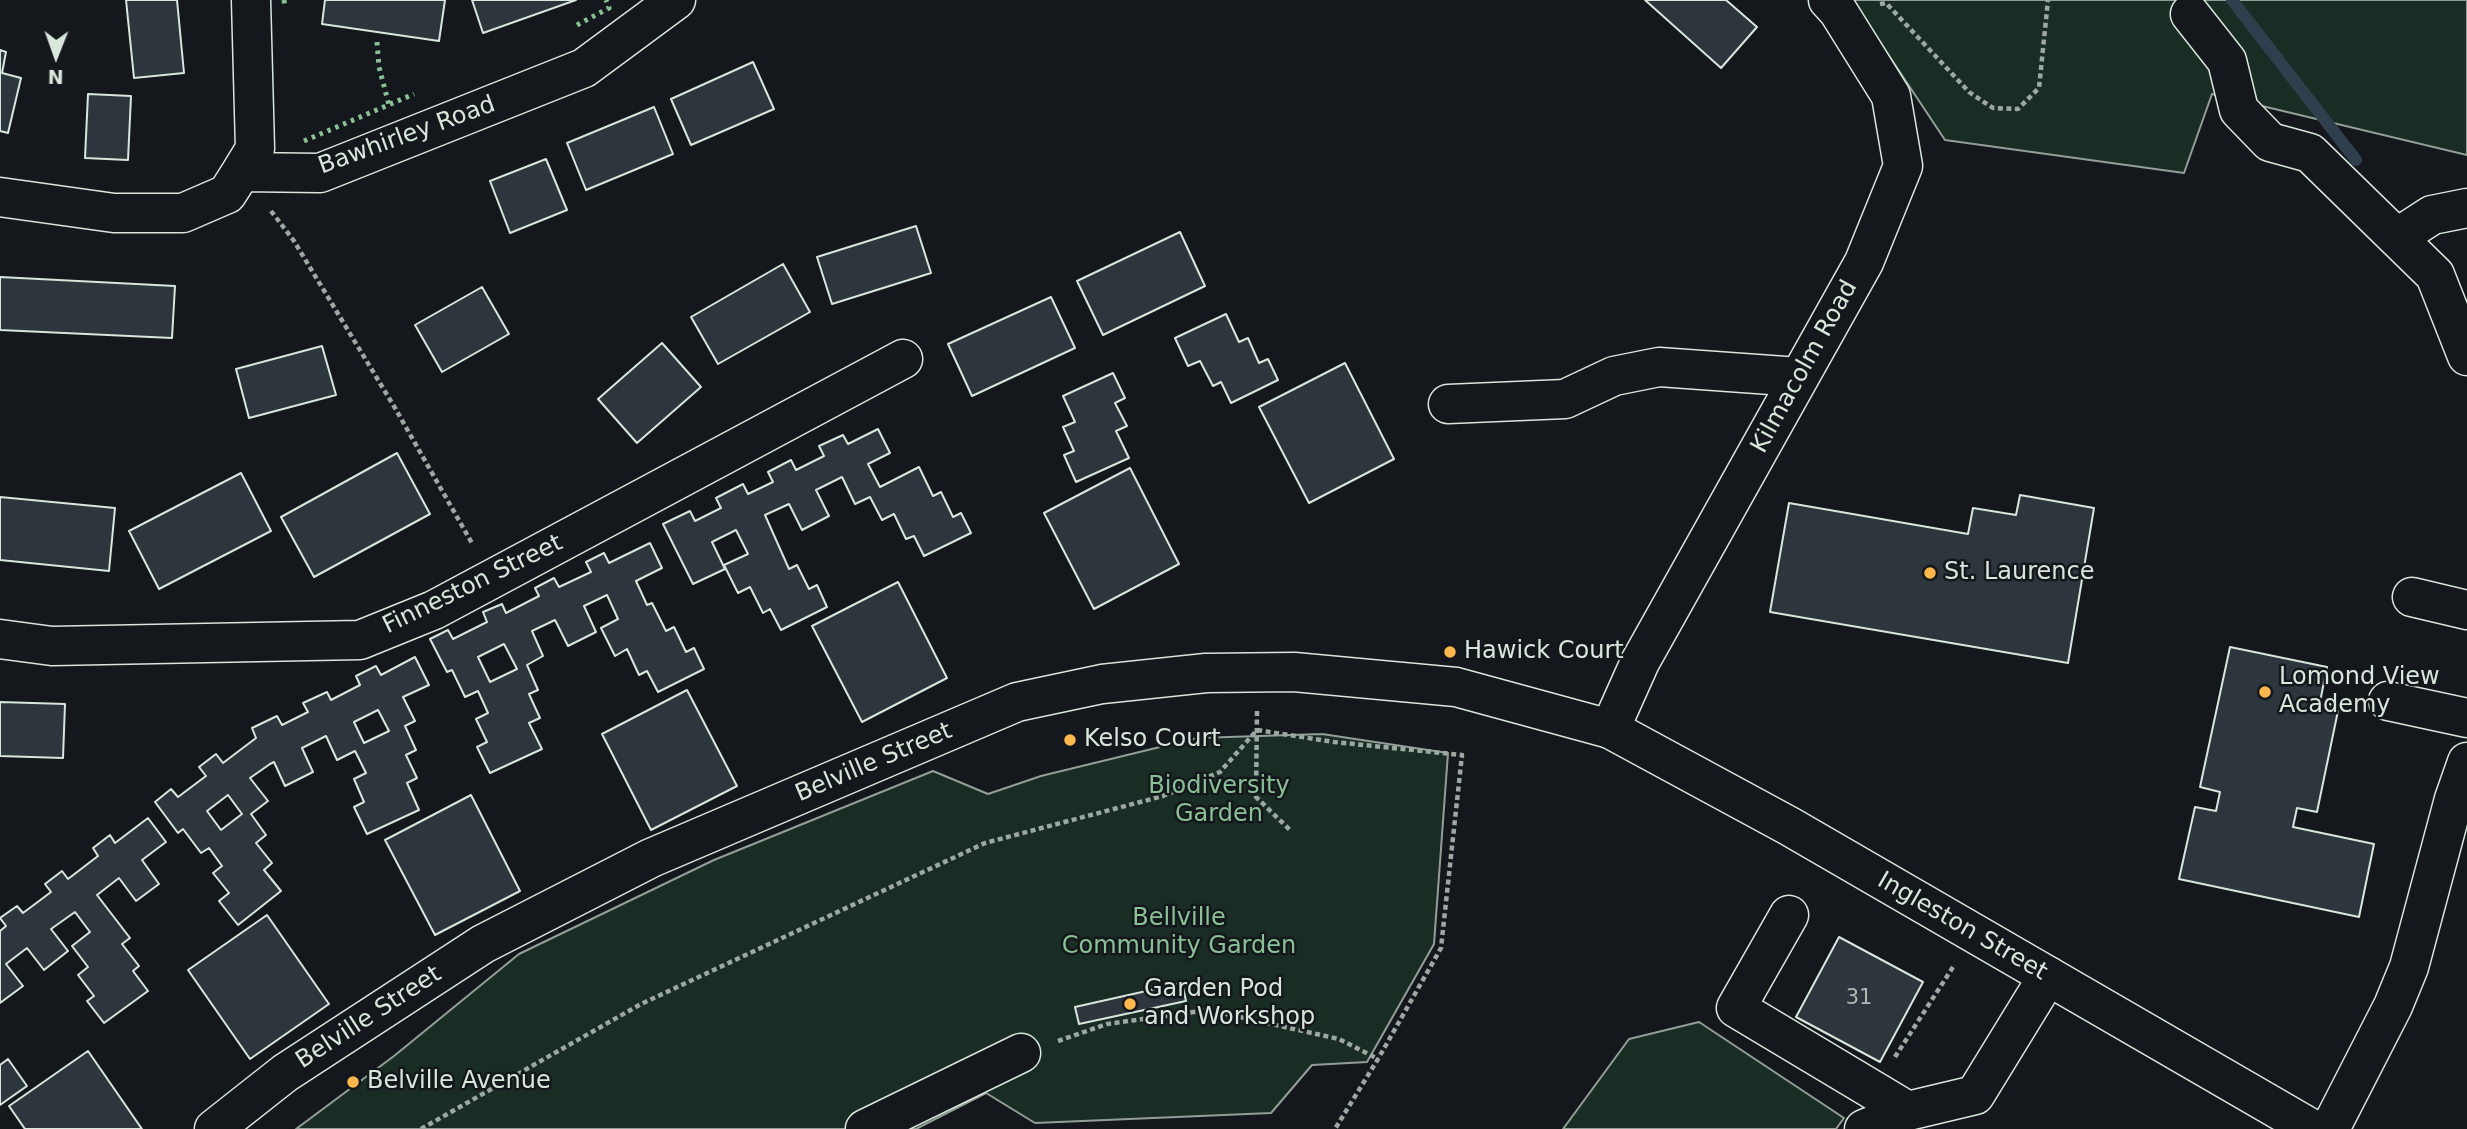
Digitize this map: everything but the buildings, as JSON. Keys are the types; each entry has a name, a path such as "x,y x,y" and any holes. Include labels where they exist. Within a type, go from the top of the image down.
{"street":[{"path":"0,197 114,213 183,213 227,194 255,149 251,0"},
{"name":"Bawhirley Road","path":"241,172 320,173 584,68 676,0"},
{"name":"Kilmacolm Road","path":"1611,729 1640,662 1864,262 1903,166 1891,96 1833,6"},
{"path":"2190,14 2227,61 2239,110 2270,142 2310,152 2435,275 2467,356"},
{"path":"2398,237 2432,215 2467,208"},
{"name":"Finneston Street","path":"0,639 52,646 360,640 434,610 904,359"},
{"path":"1448,404 1565,399 1614,376 1659,367 1799,377"},
{"path":"2412,597 2467,610"},
{"name":"Belville Street","path":"214,1129 285,1073 483,944 651,858 1017,702 1102,684 1206,673 1294,672 1456,687 1611,729"},
{"path":"2388,701 2467,718"},
{"name":"Ingleston Street","path":"1611,729 1789,827 2312,1129"},
{"path":"2330,1129 2393,1006 2409,967 2454,799 2467,762"},
{"path":"1788,915 1736,1008 1884,1112 1975,1096 2048,976"},
{"path":"865,1129 1021,1053"}],"path":[{"path":"1833,6 1886,3 1969,92 1993,108 2018,108 2039,88 2049,0"},
{"path":"241,172 294,241 395,408 493,579"},
{"path":"1258,672 1256,797 1291,831"},
{"path":"1257,730 1334,742 1462,755 1440,948 1335,1129"},
{"path":"421,1129 641,1004 985,843 1163,796 1220,772 1257,730"},
{"path":"1884,1112 1895,1057 1975,934"},
{"path":"1021,1053 1107,1024 1208,1010 1339,1039 1378,1059"}],"green space":[{"path":"1852,0 2467,0 2467,155 2212,94 2184,173 1945,140"},
{"name":"Bellville Community Garden","path":"1322,734 1448,753 1434,944 1367,1062 1312,1065 1271,1113 1035,1123 986,1093 916,1129 296,1129 394,1056 519,954 714,860 933,771 988,794 1041,776 1197,738"},
{"path":"1699,1022 1844,1118 1836,1129 1563,1129 1629,1039"}],"waterway":[{"path":"2232,0 2356,160"}],"hedge":[{"path":"284,0 285,8"},
{"path":"577,25 609,8 606,0"},
{"path":"377,42 379,67 389,105"},
{"path":"304,141 414,94"}],"place":[{"name":"St. Laurence","path":"1930,573"},
{"name":"Hawick Court","path":"1450,652"},
{"name":"Lomond View Academy","path":"2265,692"},
{"name":"Kelso Court","path":"1070,740"},
{"name":"Garden Pod and Workshop","path":"1130,1004"},
{"name":"Belville Avenue","path":"353,1082"}],"park label":[{"name":"Biodiversity Garden","path":"1219,801"}]}
